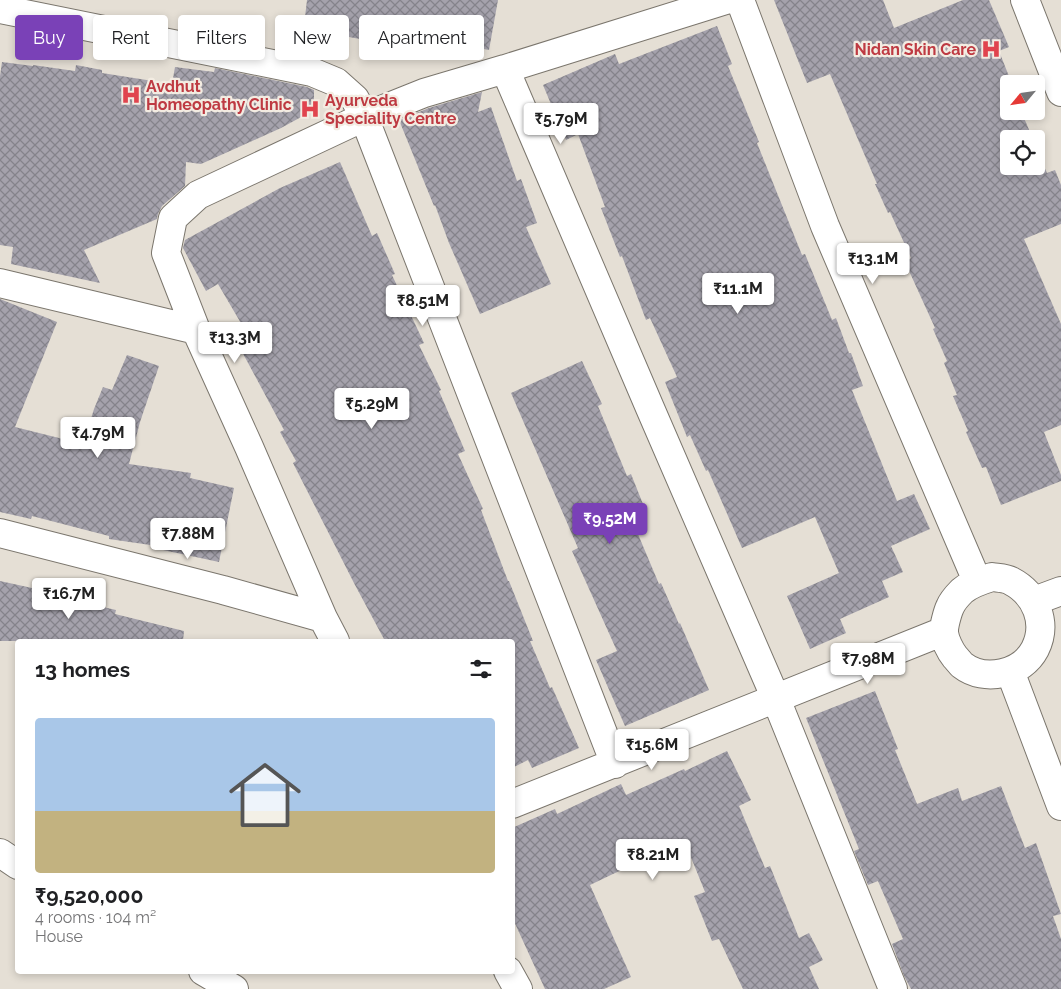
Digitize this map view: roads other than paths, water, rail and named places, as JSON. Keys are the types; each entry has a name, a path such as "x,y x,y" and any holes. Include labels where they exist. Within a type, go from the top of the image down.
{"street":[{"path":"329,630 196,330 166,253 172,218 198,195 364,117 424,93 726,0"},
{"path":"740,0 825,226 977,581"},
{"path":"1025,0 1061,92"},
{"path":"0,9 312,72 336,82 355,100 364,117 615,764"},
{"path":"505,69 776,699 893,989"},
{"path":"0,283 196,330"},
{"path":"0,533 223,590 329,630"},
{"path":"992,577 1009,580 1023,588 1034,601 1040,617 1040,634 1035,650 1024,662 1010,671 994,675 978,673 963,666 951,653 944,631 950,606 962,591 977,581 992,577"},
{"path":"1034,601 1061,591"},
{"path":"515,803 944,631"},
{"path":"1010,671 1061,806"},
{"path":"0,853 15,864"},
{"path":"208,974 234,989"},
{"path":"510,974 518,989"}],"place":[{"name":"Nidan Skin Care","path":"991,49"},
{"name":"Avdhut Homeopathy Clinic","path":"131,95"},
{"name":"Ayurveda Speciality Centre","path":"310,109"}]}
